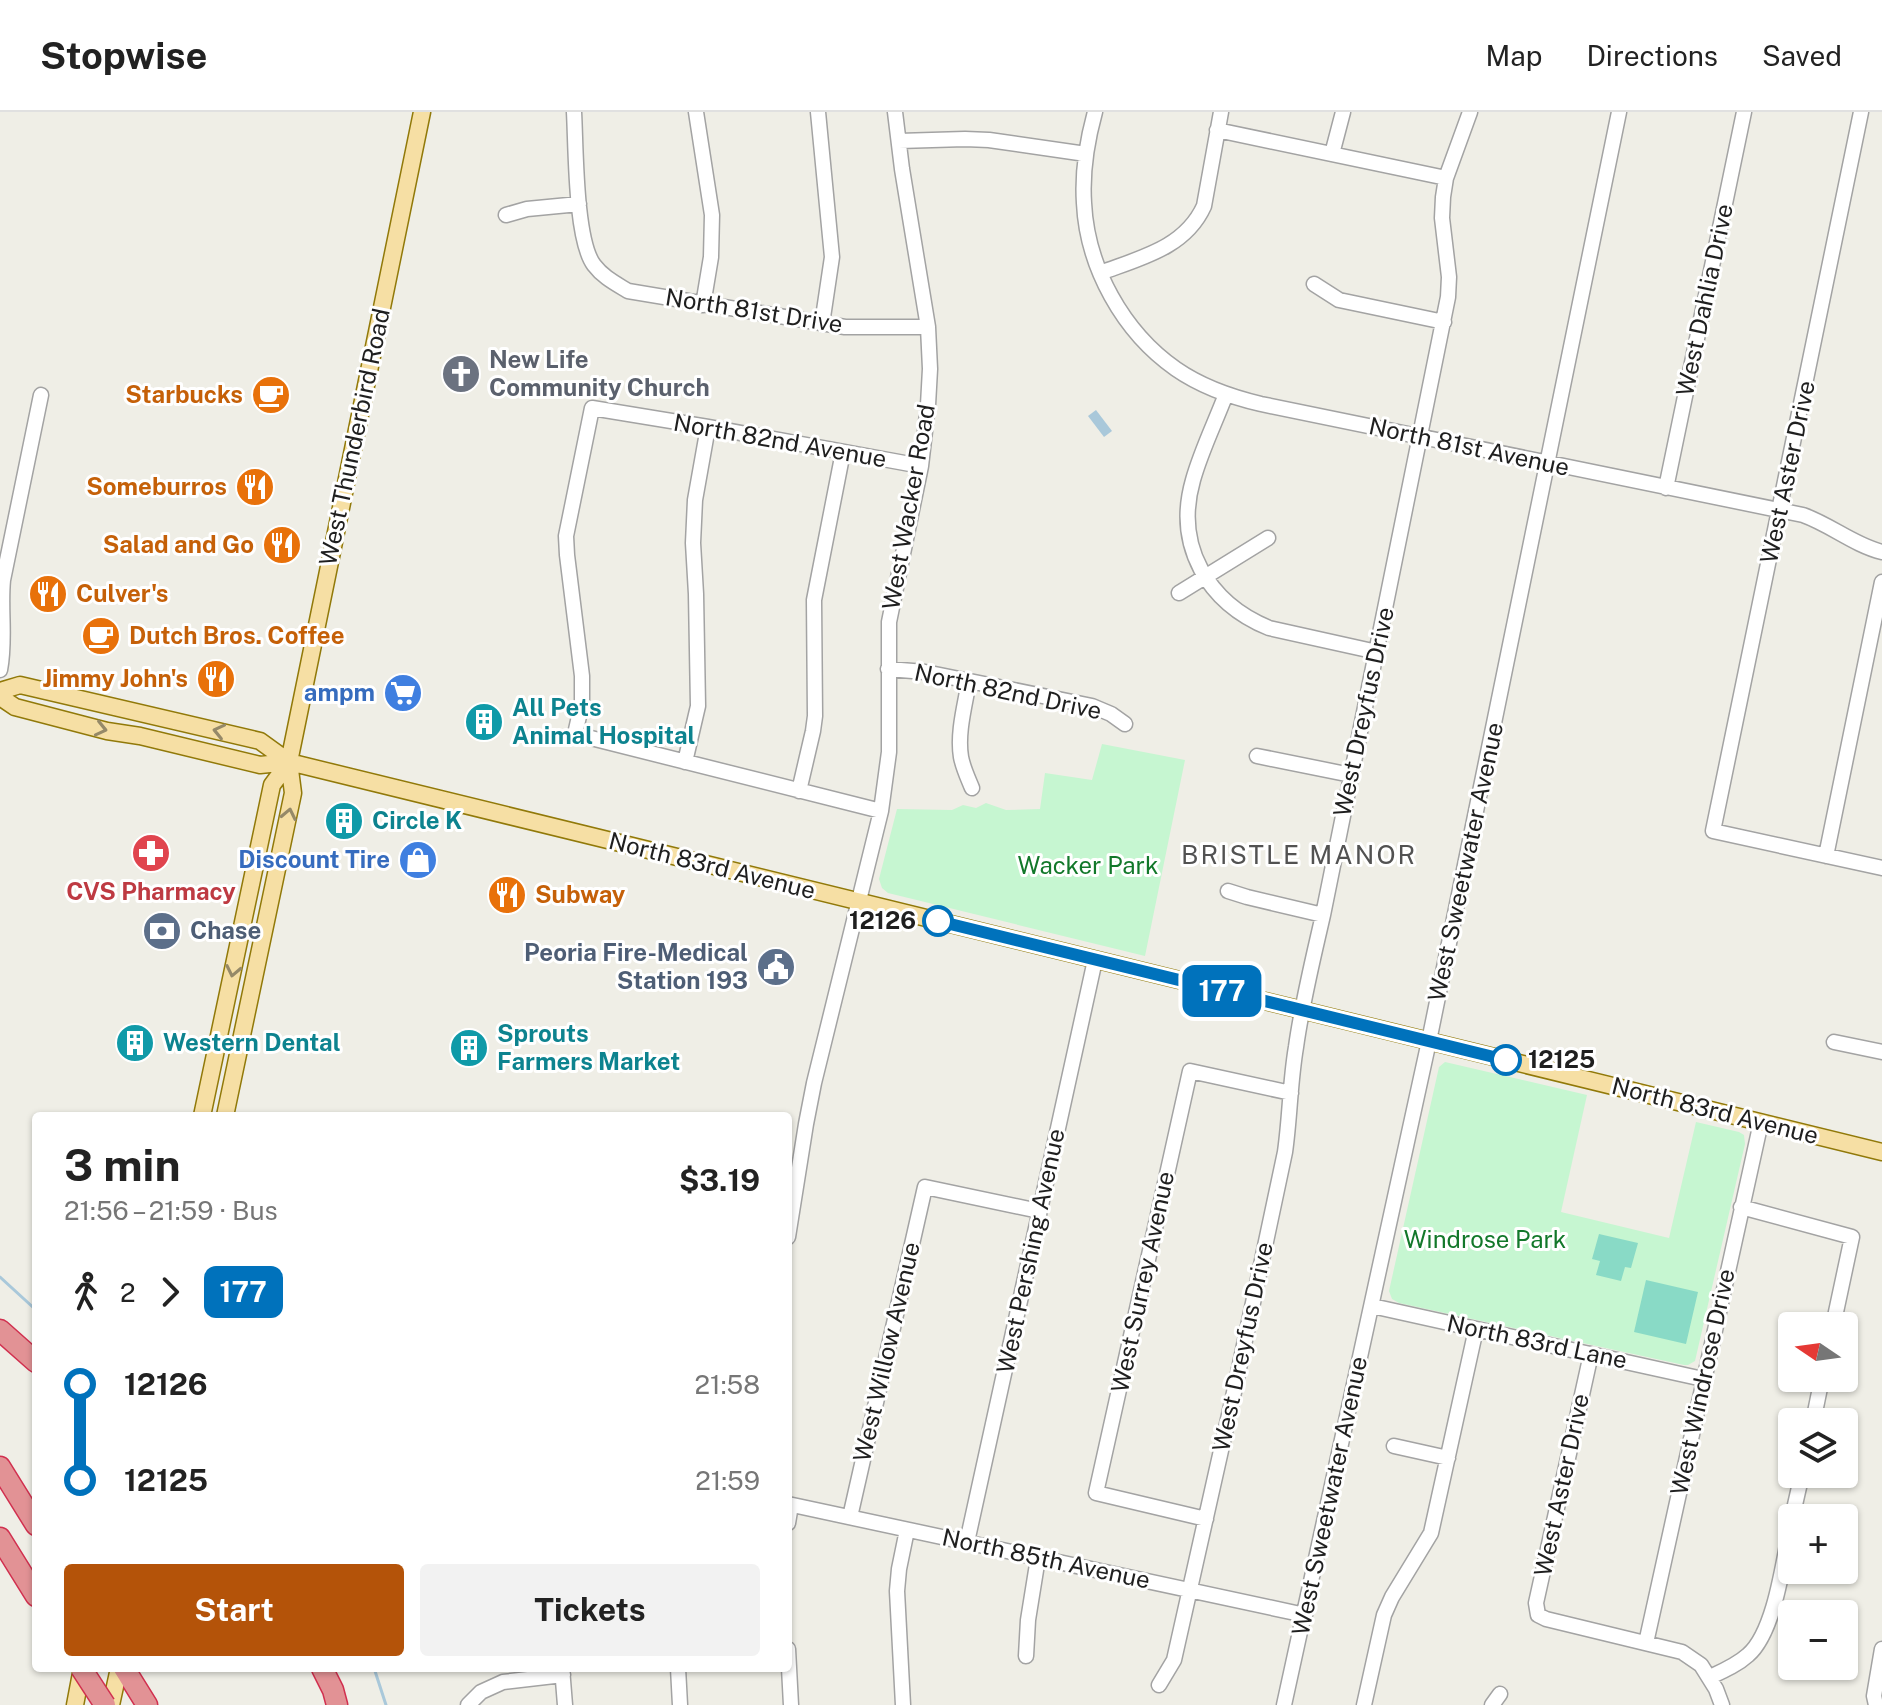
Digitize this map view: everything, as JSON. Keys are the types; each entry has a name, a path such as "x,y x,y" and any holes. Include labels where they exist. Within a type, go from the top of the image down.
{"highway":[{"path":"0,1330 32,1358"},
{"path":"0,1467 32,1519"},
{"path":"0,1538 32,1590"},
{"path":"84,1672 105,1705"},
{"path":"125,1672 144,1699"},
{"path":"324,1672 337,1705"}],"main road":[{"name":"West Thunderbird Road","path":"226,1112 293,793 289,762 422,112"},
{"name":"North 83rd Avenue","path":"289,762 260,741 20,685 0,694 15,707 107,731 260,765 289,762 1882,1152"},
{"name":"West Thunderbird Road","path":"203,1112 272,785 289,762"},
{"path":"75,1705 81,1672"},
{"path":"111,1705 121,1672"}],"street":[{"path":"506,215 527,209 579,204 574,112"},
{"path":"696,112 712,215 711,257 703,305"},
{"path":"818,112 832,257 822,324"},
{"name":"West Wacker Road","path":"792,1213 814,1083 881,811 889,752 888,639 891,605 921,466 929,386 928,327 895,112"},
{"path":"1095,112 1086,154 1083,201 1093,255 1100,273 1158,251 1193,226 1204,206 1221,112"},
{"path":"1332,154 1343,112"},
{"name":"West Dreyfus Drive","path":"1159,1685 1174,1660 1285,1152 1302,1011 1444,322 1449,277 1442,218 1446,178 1470,112"},
{"name":"West Sweetwater Avenue","path":"1284,1705 1429,1041 1619,112"},
{"name":"West Dahlia Drive","path":"1666,488 1744,112"},
{"name":"West Aster Drive","path":"1826,856 1713,831 1861,112"},
{"path":"1217,130 1446,178"},
{"path":"899,141 977,139 1086,154"},
{"name":"North 81st Drive","path":"579,204 582,236 592,262 606,278 628,291 845,327 928,327"},
{"name":"North 81st Avenue","path":"1100,273 1120,310 1145,342 1176,369 1226,394 1547,464 1803,515 1882,552"},
{"path":"1314,284 1339,300 1444,322"},
{"path":"1226,394 1192,481 1189,498 1188,532 1204,577 1239,614 1254,622 1377,652"},
{"path":"0,670 4,638 3,580 41,395"},
{"name":"North 82nd Avenue","path":"685,762 575,734 582,703 582,676 566,536 592,408 921,466"},
{"path":"708,427 695,500 693,543 698,706 685,762 881,811"},
{"path":"799,791 815,716 814,600 843,452"},
{"path":"1179,593 1268,538"},
{"path":"1882,582 1826,856 1882,868"},
{"name":"North 82nd Drive","path":"888,669 925,672 1092,706 1125,724"},
{"path":"969,681 961,752 972,788"},
{"path":"1257,756 1351,775"},
{"path":"1228,891 1323,915"},
{"name":"West Pershing Avenue","path":"967,1542 1095,960"},
{"path":"1834,1042 1882,1052"},
{"name":"West Surrey Avenue","path":"1206,1519 1096,1493 1190,1071 1291,1093"},
{"name":"West Windrose Drive","path":"1646,1643 1761,1122"},
{"name":"West Willow Avenue","path":"850,1517 925,1187 1039,1211"},
{"path":"1741,1207 1852,1237 1836,1312"},
{"name":"North 83rd Lane","path":"1372,1306 1703,1379"},
{"path":"1364,1705 1384,1615 1431,1533 1476,1329"},
{"name":"West Aster Drive","path":"1591,1354 1536,1603 1538,1615 1646,1643"},
{"path":"1394,1446 1448,1458"},
{"name":"North 85th Avenue","path":"792,1504 1305,1615"},
{"path":"903,1705 897,1591 907,1530"},
{"path":"1026,1656 1038,1558"},
{"path":"1710,1677 1748,1656 1763,1635 1778,1584"},
{"path":"1646,1643 1692,1657 1710,1677 1722,1705"},
{"path":"1876,1705 1874,1696 1882,1649"},
{"path":"468,1705 481,1692 503,1682 562,1672 565,1705"},
{"path":"678,1672 680,1705"},
{"path":"789,1672 791,1705"}],"green space":[{"name":"Wacker Park","path":"1102,744 1185,760 1145,956 888,893 882,888 879,879 897,809 952,810 963,805 976,808 986,803 1006,810 1040,809 1045,773 1092,780"},
{"name":"Windrose Park","path":"1445,1062 1587,1095 1561,1212 1669,1238 1696,1122 1744,1135 1745,1144 1695,1361 1684,1365 1392,1299 1389,1291 1439,1067"},
{"path":"1599,1234 1638,1243 1631,1268 1625,1267 1621,1281 1596,1275 1600,1261 1592,1259"},
{"path":"1646,1280 1698,1292 1686,1344 1634,1332"}],"water":[{"path":"1096,410 1112,431 1104,437 1088,416"}],"waterway":[{"path":"0,1277 32,1306"},
{"path":"375,1672 386,1705"}],"bus line":[{"name":"177","path":"938,921 1506,1060"}],"place":[{"name":"New Life Community Church","path":"461,374"},
{"name":"Starbucks","path":"271,395"},
{"name":"Someburros","path":"255,487"},
{"name":"Salad and Go","path":"282,545"},
{"name":"Culver's","path":"48,594"},
{"name":"Dutch Bros. Coffee","path":"101,636"},
{"name":"Jimmy John's","path":"216,679"},
{"name":"ampm","path":"403,693"},
{"name":"All Pets Animal Hospital","path":"484,722"},
{"name":"Circle K","path":"344,821"},
{"name":"CVS Pharmacy","path":"151,853"},
{"name":"Discount Tire","path":"418,860"},
{"name":"Subway","path":"507,895"},
{"name":"12126","path":"938,921"},
{"name":"Chase","path":"162,931"},
{"name":"Peoria Fire-Medical Station 193","path":"776,967"},
{"name":"Western Dental","path":"135,1043"},
{"name":"Sprouts Farmers Market","path":"469,1048"},
{"name":"12125","path":"1506,1060"}],"district":[{"name":"BRISTLE MANOR","path":"1299,855"}]}
